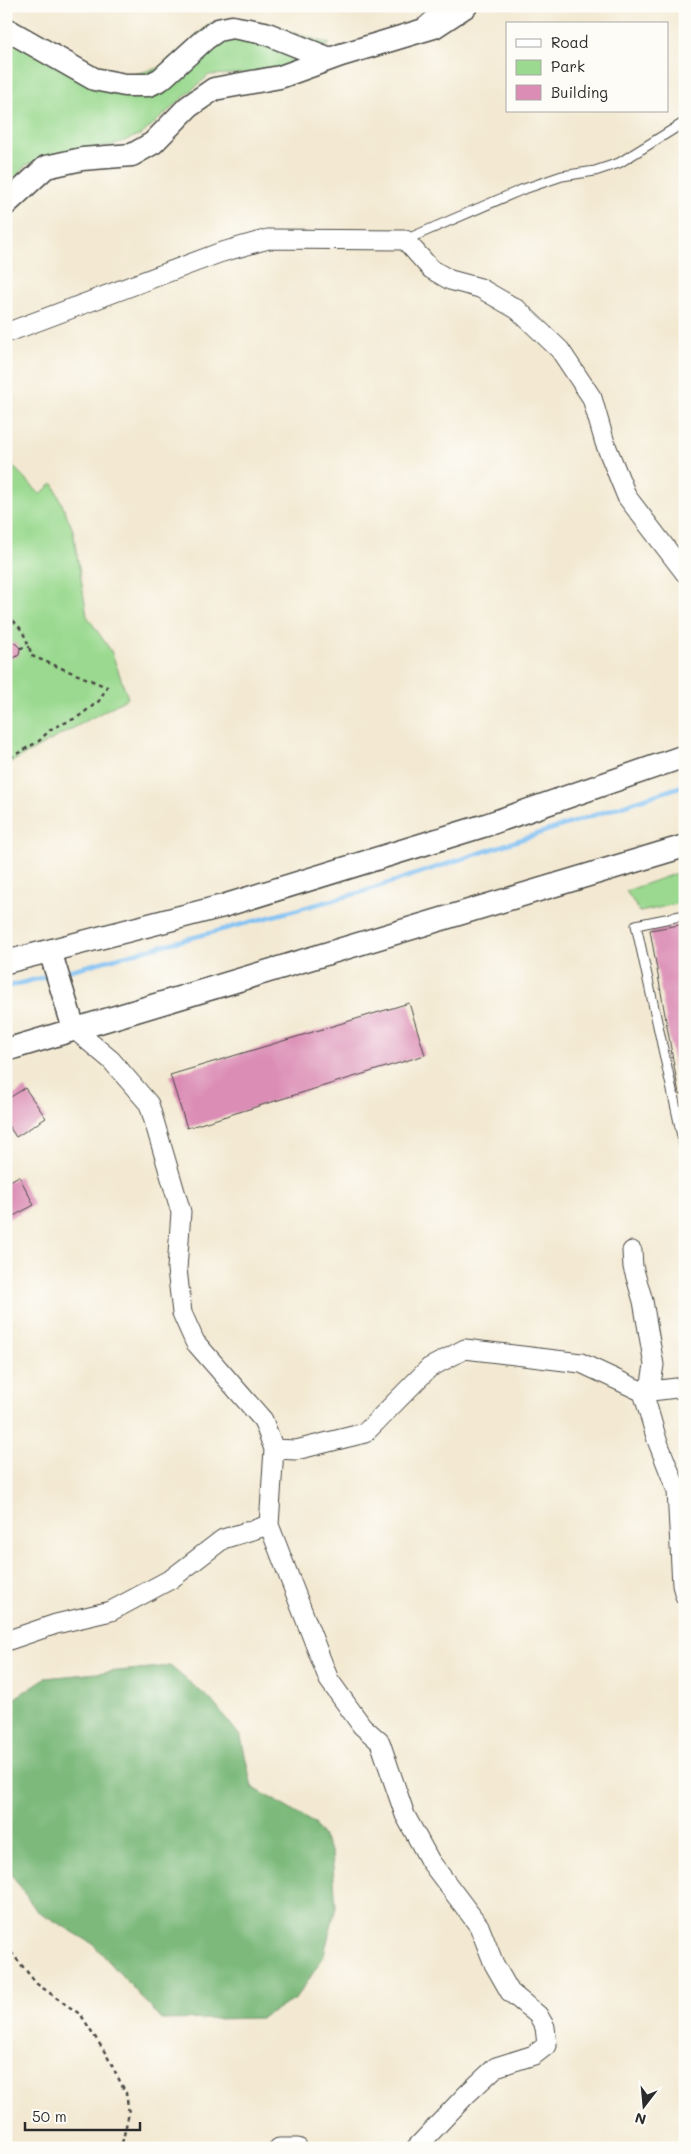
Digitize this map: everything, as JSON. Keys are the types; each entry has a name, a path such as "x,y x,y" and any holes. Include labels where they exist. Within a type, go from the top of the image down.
{"street":[{"path":"6,204 46,167 82,159 132,155 152,143 188,107 214,88 280,77 330,59 434,27 466,6"},
{"path":"6,29 94,79 125,85 149,85 161,79 218,30 232,27 265,33 330,59"},
{"path":"6,333 219,254 268,239 406,240 431,269 450,280 480,288 518,310 560,350 592,398 605,444 627,497 685,573"},
{"path":"6,962 223,906 467,831 685,756"},
{"path":"6,1050 72,1023 685,834"},
{"path":"6,1035 72,1023 685,846"},
{"path":"50,951 72,1023 111,1060 149,1104 181,1212 177,1269 182,1312 195,1342 263,1420 274,1449 269,1525 329,1680 362,1726 380,1742 405,1815 430,1861 479,1926 494,1964 510,1992 538,2015 545,2027 547,2045 534,2055 496,2067 467,2094 416,2148"},
{"path":"632,1251 633,1267 643,1301 654,1365 651,1383 643,1392"},
{"path":"274,1449 296,1450 365,1433 429,1368 465,1350 581,1363 643,1392 685,1387"},
{"path":"643,1392 657,1440 677,1491 682,1585 685,1596"},
{"path":"6,1642 56,1624 112,1611 171,1579 223,1539 269,1525"},
{"path":"279,2148 298,2148"}],"lane":[{"path":"410,34 440,6"},
{"path":"406,240 521,190 562,176 595,171 619,163 685,122"},
{"path":"685,915 636,925 685,1150"}],"path":[{"path":"6,617 11,619 24,633 32,656 107,687 99,701 78,717 51,729 39,741 18,755 6,760"},
{"path":"20,648 29,647"},
{"path":"6,1946 37,1984 81,2015 106,2054 126,2093 129,2113 121,2148"}],"green space":[{"path":"6,19 62,53 127,76 159,68 211,23 272,27 330,44 276,72 209,75 142,134 113,145 66,152 26,165 6,189"},
{"path":"6,459 40,494 53,483 73,530 87,616 111,651 128,698 6,765"},
{"path":"685,870 685,902 640,912 626,891"},
{"path":"170,1666 211,1700 241,1737 252,1787 315,1824 332,1853 336,1907 323,1958 296,1999 260,2018 162,2020 93,1944 36,1910 6,1866 6,1704 45,1678"}],"building":[{"path":"15,643 20,648 19,655 14,658 6,656 6,644"},
{"path":"685,924 685,1094 679,1094 650,930"},
{"path":"409,1003 425,1055 187,1128 170,1075"},
{"path":"25,1088 46,1118 16,1137 6,1122 6,1100"},
{"path":"19,1176 34,1205 6,1220 6,1183"}],"waterway":[{"path":"64,972 359,893 685,785"},
{"path":"6,987 52,975"}]}
